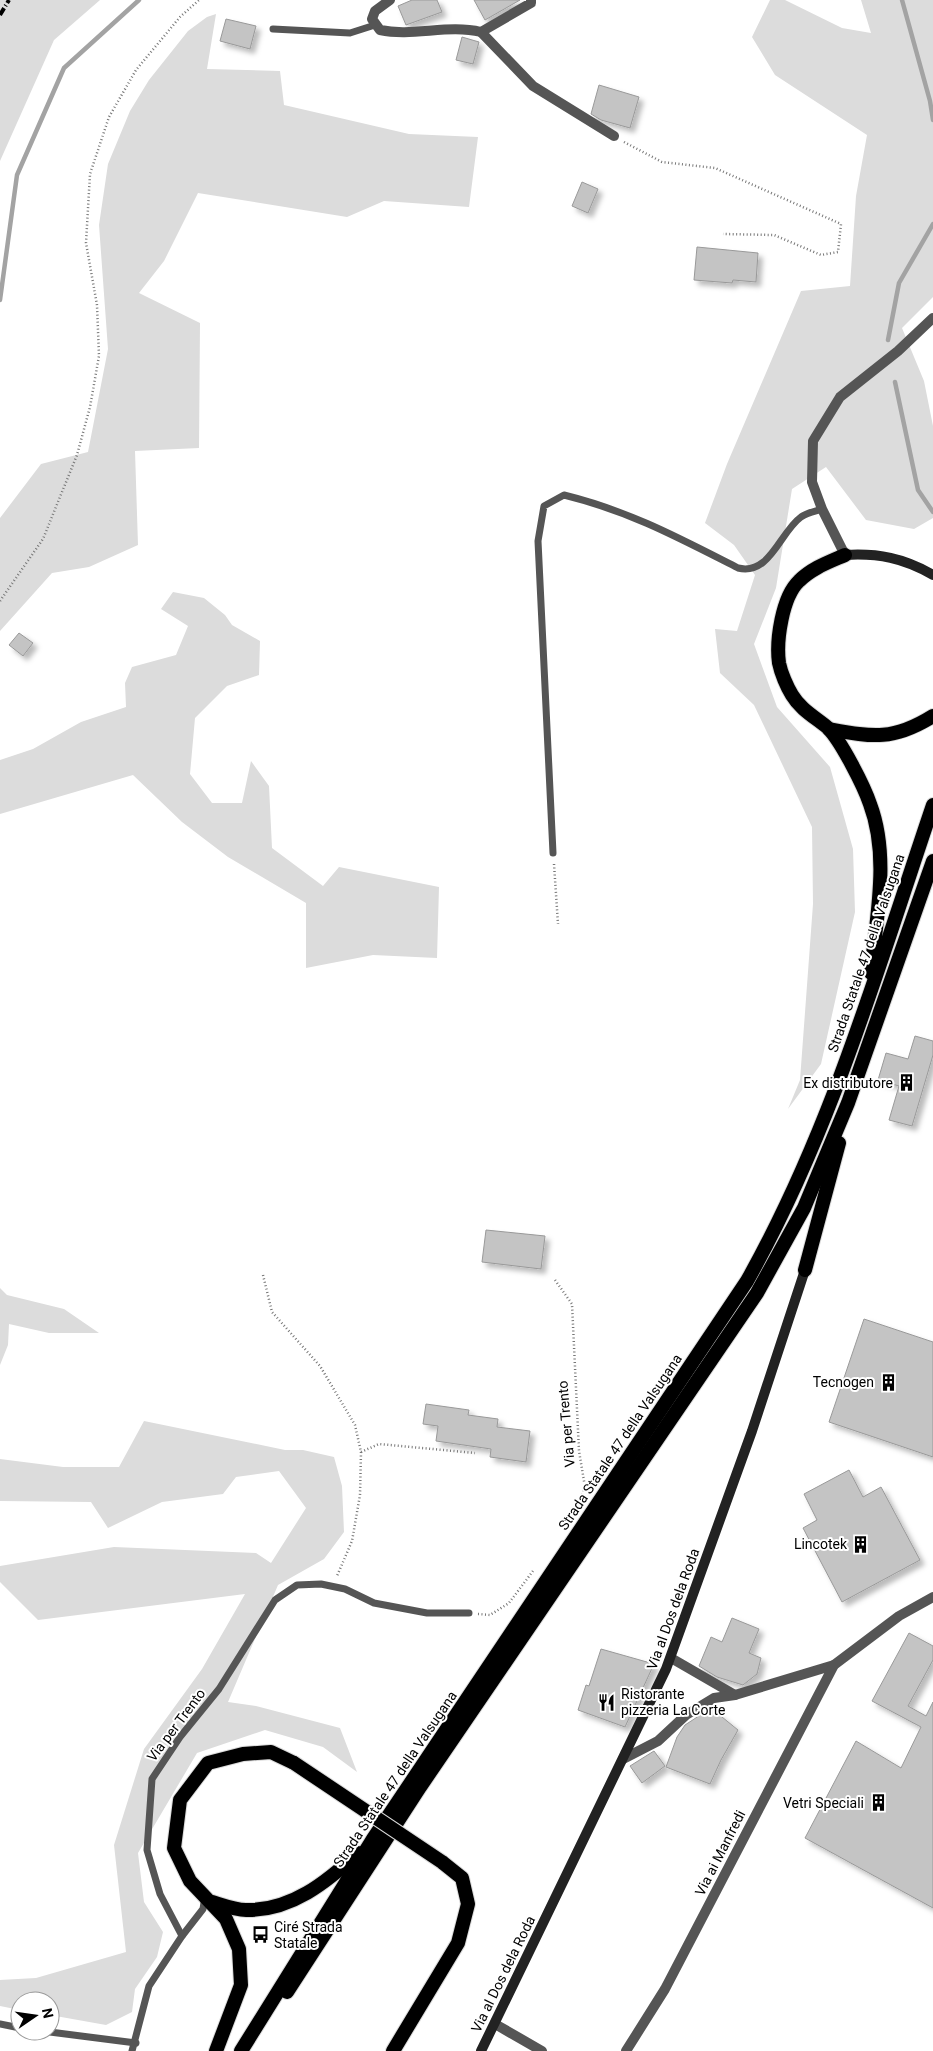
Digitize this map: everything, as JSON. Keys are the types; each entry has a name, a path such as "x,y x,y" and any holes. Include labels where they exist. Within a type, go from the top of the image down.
{"highway":[{"path":"845,554 817,567 798,582 787,603 778,634 779,665 792,695 811,717 829,729 873,737 913,729 933,716"},
{"path":"829,729 854,769 871,804 881,850 868,998"},
{"name":"Strada Statale 47 della Valsugana","path":"241,2051 373,1839 747,1282 771,1240 814,1148 868,998 933,805"},
{"name":"Strada Statale 47 della Valsugana","path":"249,2051 420,1788 758,1293 804,1208 848,1103 933,861"},
{"path":"924,890 933,878"},
{"path":"805,1270 827,1192 848,1103"},
{"path":"216,2051 241,1985 238,1950 226,1919 190,1881 174,1848 180,1800 208,1763 243,1754 271,1752 294,1763 442,1862 462,1878 468,1904 458,1943 393,2051"},
{"path":"208,1898 245,1910 279,1906 327,1881 373,1839"}],"main road":[{"path":"845,554 890,556 915,564 933,575"},
{"name":"Via al Dos dela Roda","path":"480,2051 495,2024 671,1658 752,1431 805,1270"}],"street":[{"path":"390,0 375,10 372,19 380,30 411,33 465,28 481,32 533,86 614,136"},
{"path":"481,32 531,3 531,0"},
{"path":"845,554 822,509 812,482 813,441 840,397 898,351 933,318"},
{"name":"Via ai Manfredi","path":"623,1759 658,1740 686,1714 714,1698 735,1695 834,1665 899,1616 933,1597"},
{"path":"671,1658 735,1695"},
{"name":"Via ai Manfredi","path":"626,2051 665,1989 834,1665"},
{"path":"495,2024 542,2051"}],"lane":[{"path":"273,29 350,34 375,25"},
{"path":"553,853 538,541 544,506 564,495 603,505 654,524 738,568 747,570 764,563 800,518 822,509"},
{"name":"Via per Trento","path":"182,1936 160,1894 147,1850 152,1779 180,1738 219,1689 275,1600 297,1585 321,1584 345,1589 374,1604 427,1612 469,1613"},
{"path":"132,2051 136,2043 149,1986 182,1936 203,1909 208,1898"},
{"path":"60,2033 136,2043"}],"path":[{"path":"0,601 44,539 77,455 90,407 99,356 97,305 86,243 90,174 109,117 136,70 180,17 199,0"},
{"path":"614,136 662,162 715,168 841,224 838,252 821,255 774,235 723,234"},
{"path":"553,853 558,924"},
{"path":"263,1275 272,1312 289,1334 320,1366 354,1425 360,1452 360,1496 352,1541 332,1586"},
{"name":"Via per Trento","path":"555,1280 572,1304 579,1451 585,1487 575,1510"},
{"path":"360,1452 379,1444 475,1453"},
{"path":"469,1613 490,1615 509,1603 537,1565"}],"shaded area":[{"path":"0,0 100,0 54,40 0,161"},
{"path":"770,0 785,0 842,28 871,33 861,0 933,0 933,297 902,328 924,381 933,426 933,518 914,529 866,520 826,467 792,489 776,588 754,644 777,707 830,767 853,849 855,912 821,1064 788,1109 800,1080 813,904 812,827 754,705 720,673 715,629 737,631 755,575 734,545 705,523 727,464 801,291 850,286 856,196 867,135 775,75 752,37"},
{"path":"216,14 207,69 280,71 284,105 409,134 478,137 469,207 384,201 347,217 198,193 164,261 139,293 200,323 199,448 135,451 138,545 89,567 52,573 0,631 0,518 41,464 88,452 108,349 99,225 108,164 130,111 149,80 188,31 207,17"},
{"path":"173,592 204,598 225,615 232,625 260,641 259,675 227,686 195,718 190,774 212,803 242,803 251,761 269,786 272,848 323,886 339,867 439,887 437,958 373,955 306,968 306,903 228,857 182,822 133,775 0,814 0,760 33,749 81,722 126,707 125,683 132,667 176,655 188,626 161,609"},
{"path":"0,1288 7,1295 64,1309 99,1333 49,1333 9,1324 8,1345 0,1365"},
{"path":"144,1421 285,1450 303,1450 334,1457 342,1486 344,1532 324,1559 278,1585 228,1702 256,1706 340,1728 357,1772 323,1747 265,1730 197,1753 138,1853 144,1902 163,1932 157,1957 135,1989 132,2012 106,2025 60,2017 60,1991 10,1991 10,2008 0,2006 0,1980 36,1978 126,1952 114,1845 144,1749 202,1669 245,1594 38,1620 0,1582 0,1566 114,1547 256,1553 271,1563 306,1508 279,1471 236,1477 223,1494 162,1502 108,1528 91,1502 0,1501 0,1459 63,1467 119,1467"}],"building":[{"path":"412,0 437,0 442,12 406,25 398,6"},
{"path":"474,0 520,0 485,20"},
{"path":"226,19 256,26 250,49 220,41"},
{"path":"462,37 479,42 473,64 456,60"},
{"path":"599,85 639,97 630,128 601,120 591,114"},
{"path":"582,182 598,189 588,213 572,206"},
{"path":"697,247 758,253 756,282 733,280 732,283 694,280"},
{"path":"19,633 33,643 23,656 9,645"},
{"name":"Ex distributore","path":"915,1036 933,1041 933,1055 912,1126 889,1120 899,1086 878,1080 886,1053 908,1059"},
{"path":"486,1230 545,1236 541,1269 482,1262"},
{"name":"Tecnogen","path":"864,1319 933,1342 933,1457 829,1422"},
{"path":"426,1404 469,1410 468,1415 498,1419 497,1427 530,1431 526,1462 490,1457 491,1449 436,1441 438,1426 423,1424"},
{"name":"Lincotek","path":"849,1470 863,1497 881,1487 920,1560 842,1602 803,1528 817,1520 804,1494"},
{"path":"732,1618 759,1629 749,1653 761,1658 757,1674 743,1685 717,1677 699,1666 711,1637 722,1642"},
{"name":"Vetri Speciali","path":"909,1633 933,1646 933,1660 908,1706 926,1716 933,1702 933,1908 805,1838 856,1741 901,1768 921,1727 872,1701"},
{"path":"601,1649 654,1664 625,1727 578,1710 586,1685 589,1686"},
{"path":"711,1708 738,1730 710,1784 666,1767 677,1737 685,1725"},
{"path":"654,1751 665,1766 642,1783 630,1766"}],"waterway":[{"path":"0,300 17,175 64,68 139,0"},
{"path":"902,0 930,101 933,120"},
{"path":"888,340 899,283 933,224"},
{"path":"895,382 918,490 933,512"}],"railway":[{"path":"0,15 9,0"}],"place":[{"name":"Ex distributore","path":"907,1083"},
{"name":"Tecnogen","path":"888,1382"},
{"name":"Lincotek","path":"861,1544"},
{"name":"Ristorante pizzeria La Corte","path":"607,1702"},
{"name":"Vetri Speciali","path":"878,1803"},
{"name":"Ciré Strada Statale","path":"260,1935"}]}
